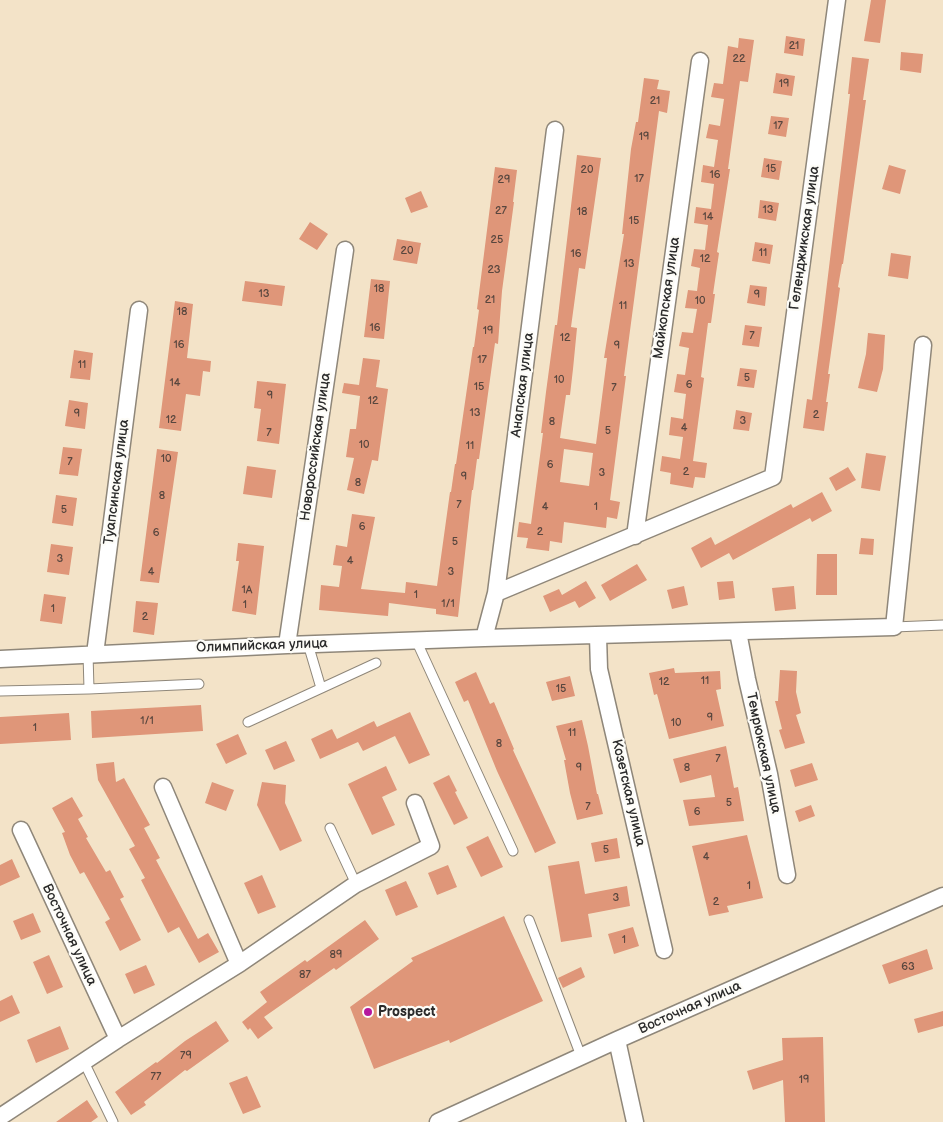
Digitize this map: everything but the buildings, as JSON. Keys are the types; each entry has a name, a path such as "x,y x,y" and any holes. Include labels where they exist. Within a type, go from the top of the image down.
{"street":[{"name":"Геленджикская улица","path":"635,536 773,476 837,0"},
{"name":"Майкопская улица","path":"635,536 700,61"},
{"name":"Анапская улица","path":"484,638 496,593 555,130"},
{"name":"Новороссийская улица","path":"287,645 344,250"},
{"name":"Туапсинская улица","path":"91,654 138,310"},
{"path":"894,627 923,345"},
{"path":"496,593 635,536"},
{"name":"Олимпийская улица","path":"0,659 416,640 894,627"},
{"name":"Темрюкская улица","path":"738,632 769,774 787,875"},
{"name":"Козетская улица","path":"598,636 599,670 664,950"},
{"path":"164,787 239,964"},
{"path":"1,1113 239,964 356,884 431,846 416,803"},
{"name":"Восточная улица","path":"21,830 118,1040"},
{"name":"Восточная улица","path":"438,1122 616,1040 943,896"},
{"path":"616,1040 635,1122"}],"lane":[{"path":"894,627 943,625"},
{"path":"416,640 513,851"},
{"path":"308,644 321,688"},
{"path":"89,689 91,654"},
{"path":"248,722 376,663"},
{"path":"0,691 199,684"},
{"path":"330,828 356,884"},
{"path":"529,920 581,1056"},
{"path":"84,1062 113,1122"}],"place":[{"name":"Prospect","path":"368,1012"}]}
